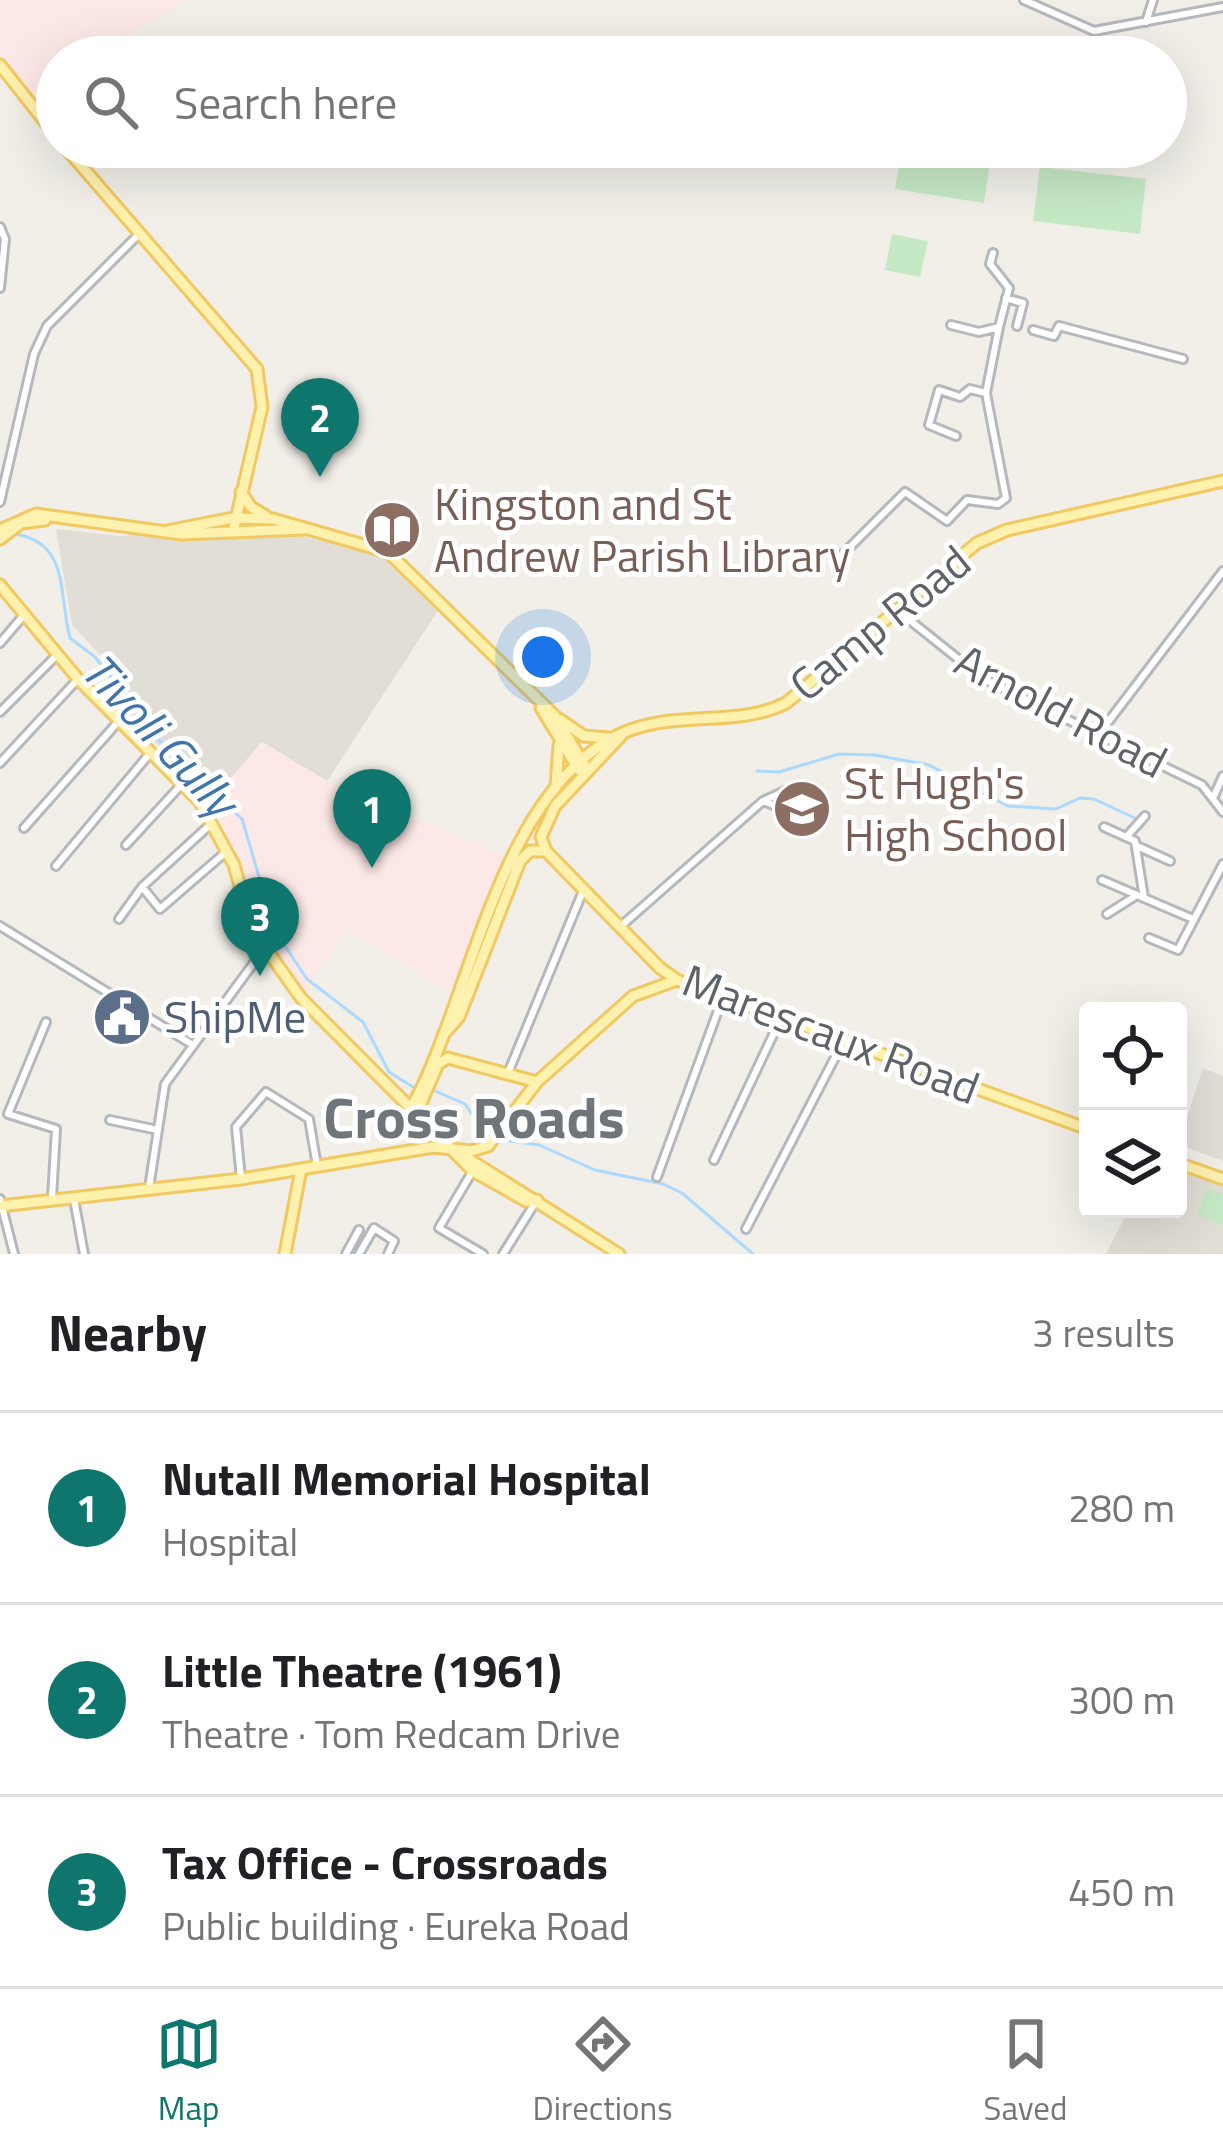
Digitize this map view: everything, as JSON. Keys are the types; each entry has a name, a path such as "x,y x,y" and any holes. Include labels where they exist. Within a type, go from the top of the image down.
{"main road":[{"path":"0,65 36,110"},
{"path":"82,168 257,369 262,407 234,523"},
{"name":"Camp Road","path":"582,768 617,736 683,716 774,709 977,543 1007,530 1223,478"},
{"path":"241,492 251,507 273,519 374,545 402,561 555,716 584,736 617,736"},
{"path":"3,531 36,514 167,531 273,519"},
{"path":"234,523 304,529"},
{"path":"0,585 78,679 213,822 264,949 302,998 415,1107 473,1171 526,1201 536,1200"},
{"path":"537,701 582,768"},
{"path":"555,716 582,768"},
{"path":"556,787 557,737"},
{"path":"424,1091 509,867 556,787 582,768"},
{"path":"442,1035 459,1017 520,860 530,851 546,851 541,837 545,820 582,768"},
{"name":"Marescaux Road","path":"546,851 677,980 1079,1126"},
{"path":"490,1169 491,1142 537,1082 644,988 654,974 650,958"},
{"path":"644,988 677,980"},
{"path":"442,1035 448,1058"},
{"path":"415,1107 438,1064 448,1058 537,1082"},
{"path":"2,1203 241,1179 418,1149 451,1150 491,1142"},
{"path":"451,1150 490,1169 619,1254"},
{"path":"1187,1165 1223,1179"},
{"path":"285,1254 301,1169"}],"street":[{"path":"1024,0 1094,31 1223,8"},
{"path":"1146,22 1153,0"},
{"path":"0,227 4,239 0,288"},
{"path":"0,502 34,354 47,326 137,236"},
{"path":"841,556 904,492 947,521 967,500 998,504 1006,498 986,393 1009,288 990,263 993,253"},
{"path":"1006,298 1023,303 1017,326"},
{"path":"951,325 979,332 999,327"},
{"path":"1033,330 1054,336 1059,326 1183,359"},
{"path":"956,436 929,425 939,390 960,397 970,389 986,393"},
{"path":"1099,734 1223,571"},
{"name":"Arnold Road","path":"897,610 982,677 1202,785 1223,812"},
{"path":"0,643 24,615"},
{"path":"0,712 57,654"},
{"path":"0,763 78,679"},
{"path":"24,828 120,719"},
{"path":"56,866 151,752"},
{"path":"1214,796 1223,776"},
{"path":"126,845 182,784"},
{"path":"621,926 763,800 787,790 803,799 791,812 763,800"},
{"path":"1128,835 1145,816"},
{"path":"118,919 142,887 213,822"},
{"path":"1104,827 1128,835 1137,846 1170,861"},
{"path":"1137,846 1140,897"},
{"path":"142,887 160,909 227,851"},
{"path":"1149,938 1178,950 1223,864"},
{"path":"1102,880 1193,920"},
{"path":"506,1076 585,888"},
{"path":"1107,914 1140,897"},
{"path":"0,926 194,1045"},
{"path":"149,1190 164,1086 264,949"},
{"path":"657,1177 723,997"},
{"path":"714,1160 781,1018"},
{"path":"46,1022 8,1114 56,1129 52,1198"},
{"path":"746,1229 843,1042"},
{"path":"241,1179 236,1127 266,1092 309,1119 317,1166"},
{"path":"110,1120 158,1130"},
{"path":"473,1171 439,1228 483,1254"},
{"path":"74,1196 84,1254"},
{"path":"502,1254 536,1200"},
{"path":"2,1203 14,1254"},
{"path":"359,1254 374,1228 393,1239 388,1254"},
{"path":"346,1254 359,1230"}],"shaded area":[{"path":"0,0 188,0 127,36 36,36 36,104 0,56"},
{"path":"263,528 373,551 399,567 439,609 327,781 262,742 211,801 112,696 125,681 72,625 56,529 119,536"},
{"path":"262,742 327,781 508,856 453,993 348,930 306,992 281,969 266,944 246,879 211,801"},
{"path":"1203,1068 1223,1076 1223,1161 1187,1147 1187,1117"},
{"path":"1187,1172 1223,1186 1223,1254 1106,1254 1124,1218 1187,1218"}],"green space":[{"path":"898,168 989,168 984,203 895,189"},
{"path":"1040,168 1146,179 1140,234 1033,221"},
{"path":"892,234 928,241 920,277 885,270"},
{"path":"1207,1188 1223,1194 1223,1225 1197,1215"}],"waterway":[{"name":"Tivoli Gully","path":"16,534 33,539 54,559 70,638 95,657 169,752 242,819 275,931 307,979 363,1022 389,1072 418,1090"},
{"path":"757,771 779,772 839,754 875,755 929,765 1008,806 1056,809 1080,798 1094,799 1139,820"},
{"name":"Tivoli Gully","path":"433,1090 465,1104 488,1138 539,1145 595,1170 663,1184 682,1193 753,1254"}],"place":[{"name":"Little Theatre (1961)","path":"320,477"},
{"name":"Kingston and St Andrew Parish Library","path":"392,530"},
{"name":"St Hugh's High School","path":"802,809"},
{"name":"Nutall Memorial Hospital","path":"372,868"},
{"name":"Tax Office - Crossroads","path":"260,976"},
{"name":"ShipMe","path":"122,1017"}],"district":[{"name":"Cross Roads","path":"474,1118"}]}
